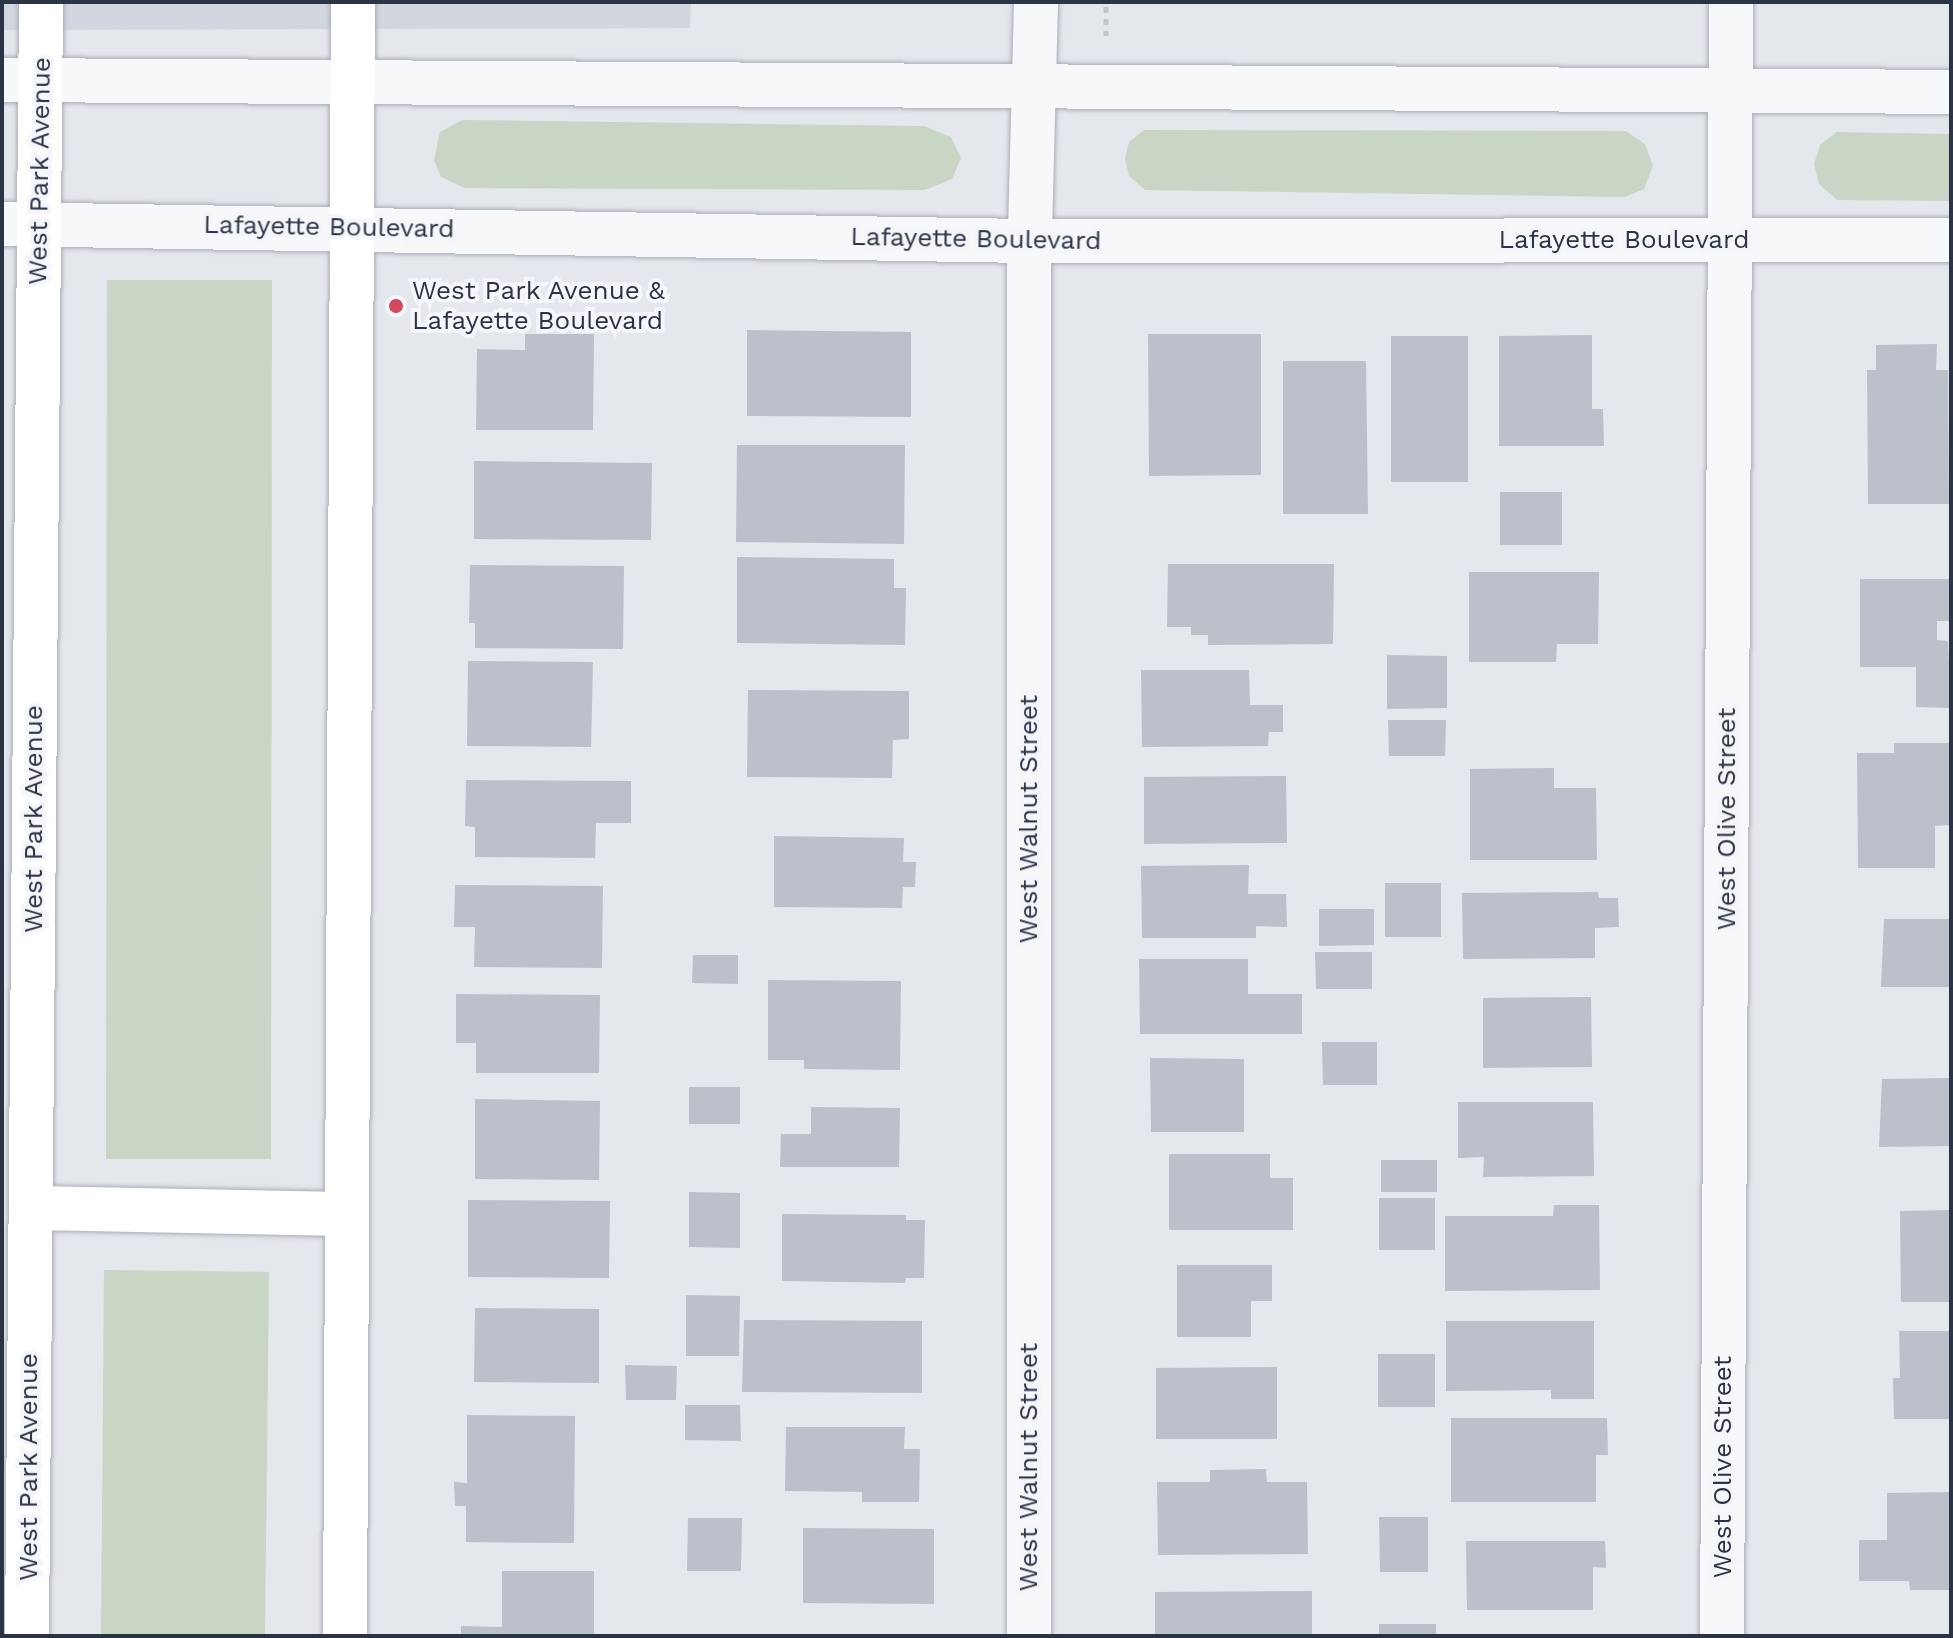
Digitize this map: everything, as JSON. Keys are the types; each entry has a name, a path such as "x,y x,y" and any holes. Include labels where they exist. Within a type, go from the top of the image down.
{"highway":[{"name":"West Park Avenue","path":"27,1636 31,1208 21,80 41,2"},
{"path":"345,1636 353,2"},
{"path":"31,1208 347,1214"}],"street":[{"name":"West Walnut Street","path":"1029,1636 1030,241 1036,2"},
{"name":"West Olive Street","path":"1722,1636 1731,2"},
{"path":"21,80 1951,92"},
{"name":"Lafayette Boulevard","path":"21,224 352,227 1030,241 1951,240"}],"shaded area":[{"path":"2,2 691,2 690,28 2,30"}],"green space":[{"path":"462,120 924,126 951,137 961,158 952,179 925,190 465,188 441,177 434,160 440,132"},
{"path":"1144,130 1626,131 1645,144 1653,166 1644,189 1625,197 1145,190 1129,176 1125,158 1129,142"},
{"path":"1837,132 1951,134 1951,201 1837,200 1819,184 1814,164 1820,145"},
{"path":"107,280 272,280 271,1159 106,1159"},
{"path":"104,1270 269,1272 265,1636 101,1636"}],"building":[{"path":"747,330 911,332 911,417 747,416"},
{"path":"525,334 594,334 593,430 476,430 477,349 525,350"},
{"path":"1148,334 1261,334 1261,475 1149,476"},
{"path":"1592,335 1592,409 1603,409 1604,446 1499,446 1499,336"},
{"path":"1391,336 1468,336 1468,482 1391,482"},
{"path":"1937,344 1936,370 1948,370 1949,504 1868,504 1867,370 1876,370 1876,345"},
{"path":"1283,361 1366,361 1368,514 1283,514"},
{"path":"737,445 905,445 904,544 736,542"},
{"path":"474,461 652,463 651,540 474,539"},
{"path":"1500,492 1562,492 1562,545 1500,545"},
{"path":"737,557 894,559 894,588 906,588 905,645 737,643"},
{"path":"1168,564 1334,564 1333,644 1208,645 1208,635 1191,635 1191,627 1167,627"},
{"path":"470,565 624,566 623,649 475,648 475,623 469,623"},
{"path":"1469,572 1599,572 1598,644 1557,644 1556,662 1469,662"},
{"path":"1860,579 1951,579 1951,621 1937,621 1937,640 1948,641 1951,708 1916,707 1916,667 1860,667"},
{"path":"1387,655 1447,656 1447,708 1387,709"},
{"path":"468,661 593,662 591,747 467,746"},
{"path":"1141,670 1249,670 1250,705 1283,705 1283,732 1269,732 1268,746 1142,747"},
{"path":"748,690 909,691 909,739 893,740 892,778 747,777"},
{"path":"1388,720 1446,720 1445,756 1389,756"},
{"path":"1894,743 1951,743 1951,825 1935,826 1935,868 1858,868 1857,753 1894,753"},
{"path":"1554,768 1554,788 1596,788 1597,860 1470,860 1470,769"},
{"path":"1286,776 1287,843 1144,844 1144,777"},
{"path":"466,780 631,781 631,823 596,823 595,858 475,857 475,827 465,826"},
{"path":"774,836 904,838 903,862 916,862 915,887 903,887 902,908 774,907"},
{"path":"1249,865 1248,894 1286,894 1287,927 1256,926 1256,938 1142,938 1141,866"},
{"path":"1385,883 1441,883 1441,937 1385,937"},
{"path":"455,885 603,886 602,968 474,967 475,927 454,927"},
{"path":"1598,892 1599,898 1618,898 1619,927 1595,928 1595,958 1463,959 1462,893"},
{"path":"1319,909 1374,909 1374,945 1319,946"},
{"path":"1884,919 1951,919 1951,987 1881,987"},
{"path":"1315,952 1372,952 1372,989 1316,989"},
{"path":"693,955 738,955 738,984 692,983"},
{"path":"1139,959 1248,959 1248,994 1302,994 1302,1034 1140,1034"},
{"path":"768,980 901,981 900,1070 804,1069 804,1060 768,1060"},
{"path":"456,994 600,995 599,1073 476,1073 476,1043 456,1043"},
{"path":"1591,997 1592,1067 1483,1068 1483,998"},
{"path":"1322,1042 1377,1042 1377,1085 1323,1085"},
{"path":"1150,1058 1244,1059 1244,1132 1151,1132"},
{"path":"1951,1078 1951,1146 1879,1147 1882,1079"},
{"path":"689,1087 740,1087 740,1124 689,1124"},
{"path":"475,1099 600,1101 599,1180 475,1179"},
{"path":"1458,1102 1593,1102 1594,1176 1483,1177 1484,1157 1458,1158"},
{"path":"811,1107 900,1108 899,1167 780,1167 781,1134 811,1134"},
{"path":"1169,1154 1270,1154 1270,1178 1293,1178 1293,1230 1169,1230"},
{"path":"1381,1160 1437,1160 1437,1192 1381,1192"},
{"path":"689,1192 740,1193 740,1248 689,1247"},
{"path":"1379,1198 1435,1198 1435,1250 1379,1250"},
{"path":"468,1200 610,1201 609,1278 468,1277"},
{"path":"1554,1205 1599,1205 1600,1290 1445,1291 1445,1216 1553,1216"},
{"path":"1951,1210 1951,1302 1901,1302 1900,1211"},
{"path":"782,1214 906,1215 906,1220 925,1220 924,1278 906,1278 905,1283 782,1281"},
{"path":"1177,1265 1272,1265 1272,1301 1251,1301 1251,1337 1177,1337"},
{"path":"686,1295 740,1296 739,1356 686,1356"},
{"path":"475,1308 599,1309 599,1383 474,1382"},
{"path":"744,1320 922,1321 922,1393 742,1392"},
{"path":"1446,1321 1594,1321 1594,1399 1551,1399 1551,1390 1446,1391"},
{"path":"1899,1331 1951,1331 1951,1419 1894,1419 1893,1378 1900,1378"},
{"path":"1378,1354 1435,1354 1435,1407 1378,1407"},
{"path":"625,1365 677,1366 676,1400 626,1400"},
{"path":"1277,1367 1277,1439 1156,1439 1156,1368"},
{"path":"685,1405 740,1405 741,1441 685,1440"},
{"path":"467,1415 575,1416 574,1543 466,1542 466,1506 455,1506 454,1482 467,1483"},
{"path":"1451,1418 1607,1418 1608,1455 1596,1455 1596,1502 1451,1502"},
{"path":"786,1427 905,1427 904,1449 920,1449 919,1502 862,1502 862,1492 785,1491"},
{"path":"1266,1469 1267,1482 1307,1482 1308,1554 1158,1555 1157,1482 1210,1482 1210,1470"},
{"path":"1951,1492 1951,1590 1910,1590 1909,1581 1859,1581 1859,1540 1887,1540 1887,1493"},
{"path":"1379,1517 1428,1517 1428,1572 1380,1572"},
{"path":"688,1518 742,1518 741,1571 687,1571"},
{"path":"803,1528 934,1529 934,1604 803,1603"},
{"path":"1466,1541 1605,1541 1606,1568 1593,1567 1593,1610 1467,1610"},
{"path":"502,1571 594,1571 594,1636 461,1636 461,1626 502,1627"},
{"path":"1312,1591 1312,1636 1155,1636 1155,1592"},
{"path":"1379,1624 1436,1624 1436,1636 1379,1636"}],"place":[{"name":"West Park Avenue & Lafayette Boulevard","path":"396,306"}]}
